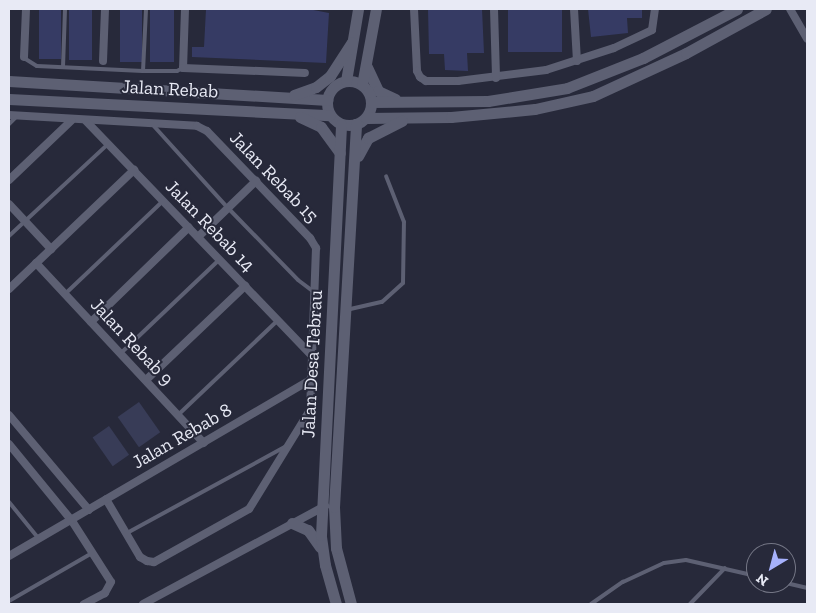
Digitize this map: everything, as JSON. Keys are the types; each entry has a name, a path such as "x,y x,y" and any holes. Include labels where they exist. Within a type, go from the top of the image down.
{"street":[{"path":"24,57 26,9"},
{"path":"103,61 105,9"},
{"path":"185,9 183,68 305,73"},
{"path":"346,81 358,9"},
{"path":"366,118 372,102 362,84 367,68 376,9"},
{"path":"414,9 416,71 426,81 496,78 577,61 652,30 656,9"},
{"path":"494,9 496,78"},
{"path":"574,9 577,61"},
{"path":"372,102 419,104 488,101 567,88 643,58 737,9"},
{"path":"362,84 346,81 333,87 327,100 330,115 341,124 356,124 366,118 413,118 535,109 593,96 686,53 766,9"},
{"path":"790,9 807,38"},
{"path":"287,98 323,82 335,70 352,42"},
{"path":"367,68 372,83 381,94 419,104"},
{"path":"9,70 27,82"},
{"path":"9,81 327,100"},
{"name":"Jalan Rebab","path":"9,99 330,115"},
{"path":"284,112 321,127 340,153"},
{"name":"Jalan Rebab 15","path":"13,115 71,121 86,120 197,126 207,131 256,181 310,238 316,248 316,294 311,355 310,410 249,509 154,562 140,557 106,499"},
{"path":"355,166 360,148 368,138 391,124 413,118"},
{"name":"Jalan Rebab 14","path":"86,120 311,355"},
{"path":"9,180 71,121"},
{"name":"Jalan Desa Tebrau","path":"341,124 328,506 336,548 351,604"},
{"name":"Jalan Desa Tebrau","path":"336,604 322,551 328,506 346,310 356,124"},
{"path":"9,289 134,170"},
{"path":"198,237 256,181"},
{"path":"9,204 51,250"},
{"path":"91,322 189,227"},
{"name":"Jalan Rebab 9","path":"36,263 204,442"},
{"path":"146,380 245,286"},
{"name":"Jalan Rebab 8","path":"9,556 72,521 106,499 310,380"},
{"path":"9,415 89,510"},
{"path":"9,444 72,521 111,582 105,593 84,604"},
{"path":"143,604 292,523 328,506"},
{"path":"292,523 308,530 322,551"}],"lane":[{"path":"63,67 65,9"},
{"path":"144,71 146,9"},
{"path":"24,57 37,66 144,71 183,68"},
{"path":"9,124 13,115"},
{"path":"152,124 228,208 298,280 316,294"},
{"path":"9,236 108,143"},
{"path":"346,310 382,302 403,283 404,222 386,176"},
{"path":"65,294 163,200"},
{"path":"121,353 219,259"},
{"path":"178,415 278,320"},
{"path":"126,534 290,445"},
{"path":"9,502 39,539"},
{"path":"9,601 92,553"},
{"path":"591,604 623,582 664,563 686,560 746,573"},
{"path":"690,604 726,568"}],"shaded area":[{"path":"139,402 160,432 139,447 118,417"},
{"path":"109,426 129,455 113,466 93,437"}],"building":[{"path":"39,9 61,9 61,59 39,59"},
{"path":"69,9 92,9 92,60 69,60"},
{"path":"120,9 142,9 142,62 120,62"},
{"path":"150,9 174,9 174,62 150,62"},
{"path":"206,9 308,9 329,13 326,63 192,57 192,47 204,47"},
{"path":"428,9 482,9 484,53 467,53 468,71 445,70 444,54 429,54"},
{"path":"508,9 562,9 562,52 508,52"},
{"path":"588,9 642,9 642,18 627,18 628,33 591,37"}]}
